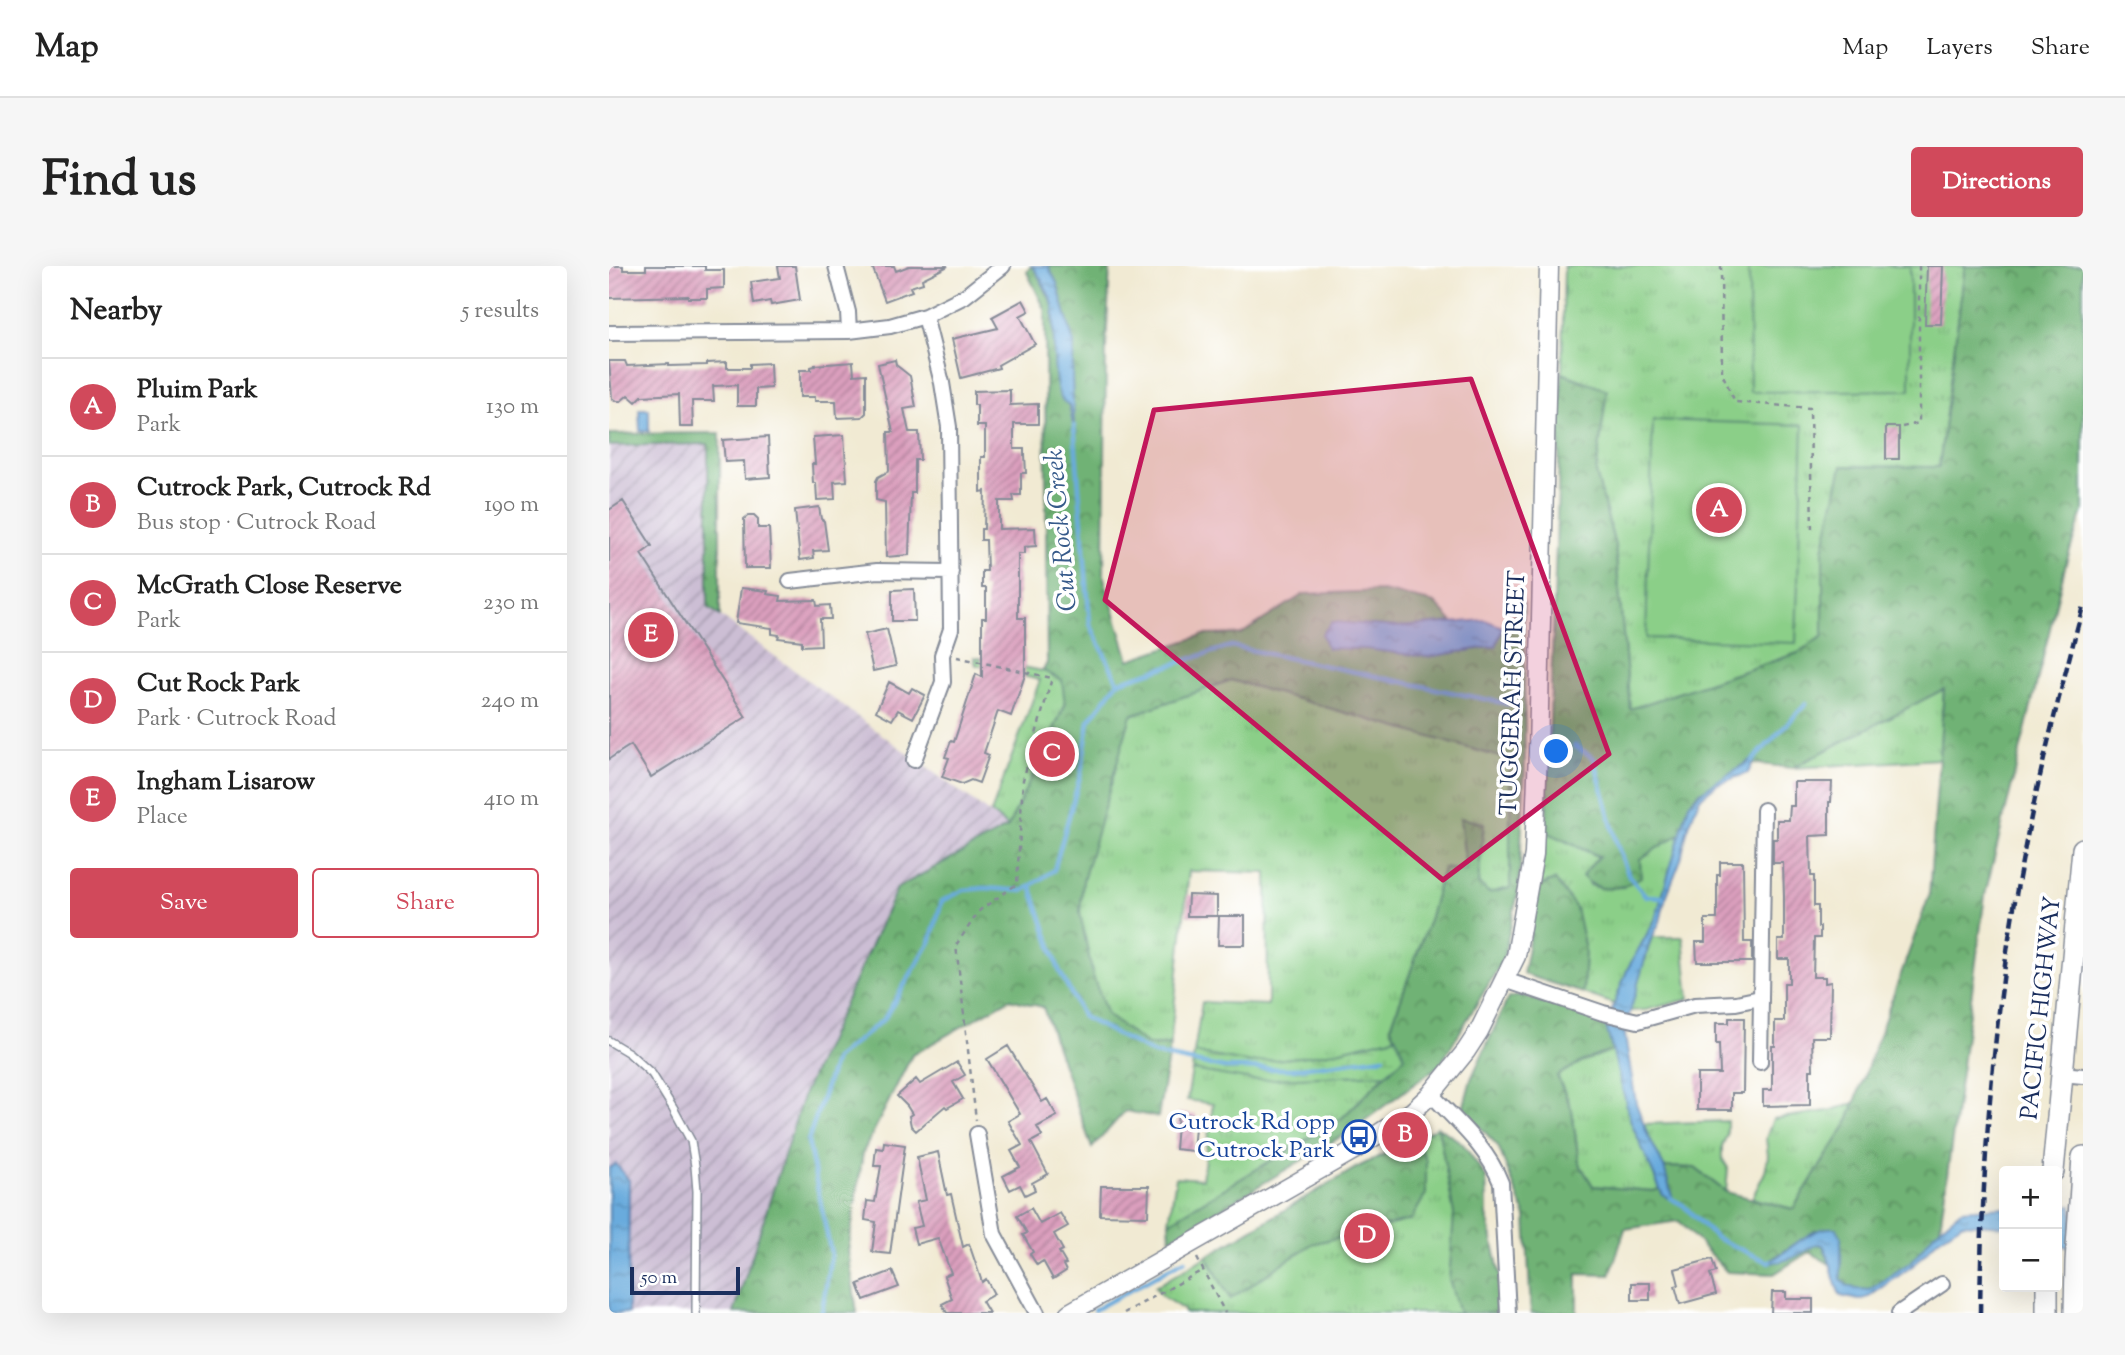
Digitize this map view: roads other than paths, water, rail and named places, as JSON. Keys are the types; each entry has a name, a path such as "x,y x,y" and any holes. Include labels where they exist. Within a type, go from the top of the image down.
{"main road":[{"name":"PACIFIC HIGHWAY","path":"2053,1166 2083,849"},
{"path":"2075,1313 2083,1157"},
{"path":"2047,1292 2047,1313"}],"street":[{"path":"836,266 848,312 849,331"},
{"path":"609,333 849,331 890,327 925,316 965,296 1003,266"},
{"name":"TUGGERAH STREET","path":"1069,1313 1354,1150 1394,1124 1431,1094 1466,1051 1479,1031 1516,956 1534,854 1549,266"},
{"path":"913,760 943,682 941,655 951,629 949,427 942,383 925,316"},
{"path":"790,581 877,571 951,572"},
{"path":"1760,1062 1764,810"},
{"path":"1504,980 1602,1013 1638,1021 1695,1005 1736,1003 1760,998"},
{"path":"2061,1074 2083,1076"},
{"path":"1431,1094 1495,1166 1501,1183 1509,1313"},
{"path":"977,1134 994,1234 1037,1313"},
{"path":"1899,1313 1942,1284"}],"lane":[{"path":"609,1041 629,1053 652,1074 691,1141 697,1191 696,1313"}],"water":[{"path":"1032,266 1048,266 1057,283 1074,344 1074,430 1070,408 1061,399 1057,389 1053,305"},
{"path":"639,409 649,409 649,431 640,431"},
{"path":"1485,620 1503,627 1496,646 1428,657 1366,649 1327,648 1322,634 1332,622 1398,627"},
{"path":"1756,756 1748,773 1717,784 1699,799 1660,922 1650,941 1626,1026 1625,1036 1636,1103 1664,1167 1673,1201 1663,1195 1631,1122 1606,1026 1628,968 1655,920 1689,804 1704,790"},
{"path":"616,1164 629,1180 628,1313 609,1313 609,1168"},
{"path":"2062,1206 2072,1206 2074,1250 2062,1245"},
{"path":"1999,1207 1999,1226 1963,1223 1937,1240 1915,1264 1869,1297 1859,1300 1841,1296 1823,1245 1817,1244 1788,1260 1768,1262 1817,1231 1836,1228 1841,1236 1841,1279 1846,1285 1856,1289 1869,1290 1912,1261 1934,1233 1961,1210"}],"waterway":[{"name":"Cut Rock Creek","path":"1074,426 1090,624 1118,682 1231,646 1508,704"},
{"path":"820,1313 831,1254 808,1141 835,1059 884,1019 930,942 942,901 964,890 985,888 1023,891 1054,870 1081,773 1089,721 1118,682"},
{"path":"1752,761 1806,704"},
{"name":"Cut Rock Creek","path":"1575,746 1594,758 1617,845 1629,876 1646,896 1663,899"},
{"path":"1031,886 1059,970 1083,1017 1154,1054 1224,1068 1292,1069 1384,1057"},
{"name":"Cut Rock Creek","path":"1670,1198 1683,1205 1716,1238 1770,1261"},
{"path":"1094,1310 1185,1260"}],"railway":[{"path":"1980,1313 1988,1128 2008,944 2036,795 2083,606"}],"place":[{"name":"Pluim Park","path":"1719,510"},
{"name":"Ingham Lisarow","path":"651,635"},
{"name":"McGrath Close Reserve","path":"1052,754"},
{"name":"Cutrock Park, Cutrock Rd","path":"1405,1135"},
{"name":"Cutrock Rd opp Cutrock Park","path":"1359,1137"},
{"name":"Cut Rock Park","path":"1367,1236"}]}
